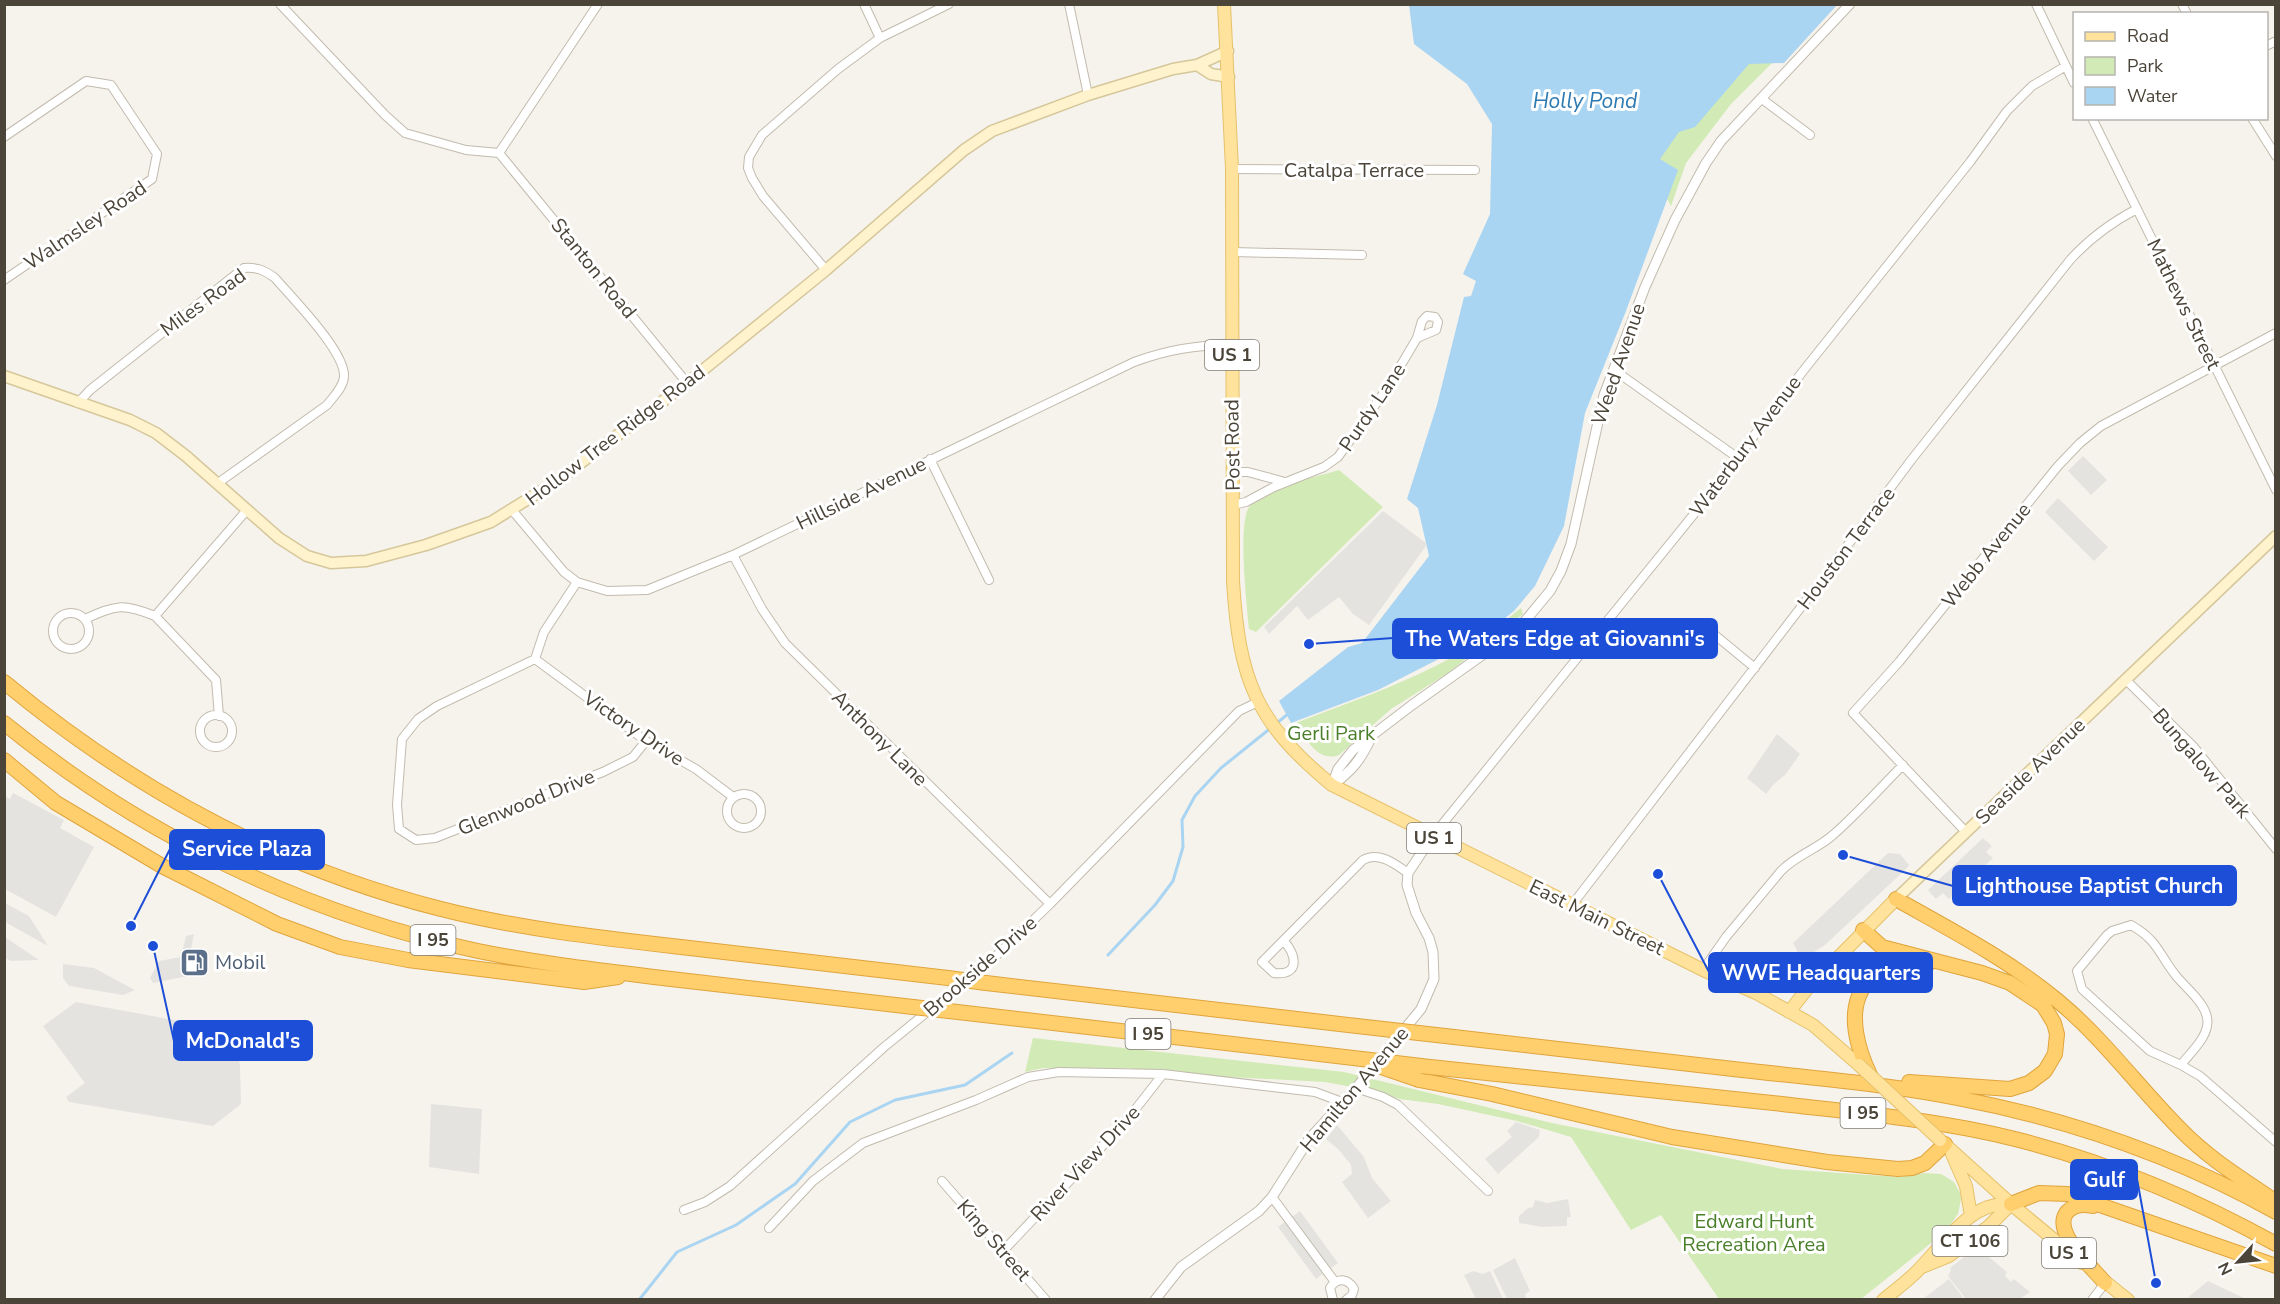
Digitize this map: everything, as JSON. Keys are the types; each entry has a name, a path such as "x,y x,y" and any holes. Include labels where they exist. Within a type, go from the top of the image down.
{"highway":[{"name":"I 95","path":"4,682 87,746 178,803 284,856 339,878 407,900 476,918 546,931 1922,1092 2028,1114 2097,1134 2199,1174 2276,1212"},
{"name":"I 95","path":"4,723 80,780 141,819 237,870 303,899 406,933 477,951 548,963 913,1007 1430,1067 1926,1121 1983,1132 2074,1156 2152,1184 2217,1213 2276,1244"},
{"path":"4,760 56,803 162,866 277,924 340,948 408,960 584,982 635,974"},
{"path":"1896,899 2007,964 2050,995 2100,1041 2195,1144 2276,1202"},
{"path":"1725,1068 2000,1088 2020,1087 2038,1078 2051,1063 2057,1045 2057,1034 2050,1013 2023,990 1996,977 1882,947 1863,930"},
{"path":"1864,1070 1854,1023 1858,999 1866,985 1879,974 1901,965 1926,964 1965,968"},
{"path":"1362,1059 1419,1080 1492,1094 1672,1137 1837,1163 1898,1169 1912,1168 1925,1163 1945,1144"},
{"path":"2011,1204 2039,1193 2058,1192 2276,1266"},
{"path":"2105,1282 2065,1234 2063,1222 2068,1210 2073,1206 2085,1204 2149,1222"}],"main road":[{"name":"Post Road","path":"1224,4 1232,170 1232,472 1236,624 1244,665 1260,706"},
{"name":"Hollow Tree Ridge Road","path":"4,376 130,420 156,433 218,483 279,538 307,556 331,562 366,561 491,522 592,456 687,383 826,270 964,150 992,131 1088,94 1173,69 1197,65 1206,58 1227,51"},
{"path":"1197,65 1211,74 1229,77"},
{"name":"Seaside Avenue","path":"1789,1012 1806,988 1863,930 2276,536"},
{"name":"East Main Street","path":"1260,706 1278,735 1332,785 1432,837 1703,970 1756,993 1813,1025 2011,1204 2128,1299"},
{"path":"1945,1144 1966,1186 1971,1216"},
{"name":"CT 106","path":"1883,1299 1922,1268 1940,1245 1971,1216 1995,1204 2011,1204"},
{"name":"CT 106","path":"1922,1268 1949,1256 1989,1226 2011,1204"},
{"path":"1940,1245 1949,1256"}],"street":[{"path":"280,4 368,98 405,133 466,150 500,153 598,4"},
{"path":"864,4 880,38"},
{"path":"826,270 763,196 748,168 749,157 762,135 838,69 880,38 949,4"},
{"path":"1069,4 1088,94"},
{"name":"Weed Avenue","path":"1332,785 1338,769 1353,750 1509,636 1550,591 1561,571 1571,544 1599,412 1644,288 1692,186 1721,141 1850,4"},
{"path":"2036,4 2073,81"},
{"name":"Waterbury Avenue","path":"1432,837 1738,458 1810,362 1970,162 2007,111 2032,86 2066,66"},
{"name":"Walmsley Road","path":"4,136 86,81 111,85 157,154 152,179 4,280"},
{"path":"1762,99 1810,135"},
{"name":"Mathews Street","path":"2093,120 2276,490"},
{"path":"2253,120 2276,156"},
{"name":"Stanton Road","path":"500,153 687,383"},
{"name":"Catalpa Terrace","path":"1232,170 1475,170"},
{"name":"Houston Terrace","path":"1572,905 1755,668 1912,459 2070,260 2088,240 2137,209"},
{"path":"1233,252 1362,255"},
{"name":"Miles Road","path":"78,403 90,390 244,268 255,267 265,270 275,278 334,347 342,364 344,378 340,389 327,405 218,483"},
{"name":"Webb Avenue","path":"1966,832 1853,713 1899,662 2058,466 2080,443 2101,426 2127,411 2276,333"},
{"name":"Purdy Lane","path":"1233,505 1246,502 1286,482 1324,467 1338,457 1373,410 1417,338"},
{"name":"Hillside Avenue","path":"512,510 564,572 577,582 608,591 647,590 733,555 1134,362 1174,349 1232,344"},
{"path":"1614,370 1738,458"},
{"path":"930,459 989,580"},
{"path":"1232,472 1248,472 1286,482"},
{"path":"155,616 247,510"},
{"name":"Anthony Lane","path":"733,555 766,616 785,644 1050,904"},
{"path":"535,659 544,632 577,582"},
{"path":"85,619 107,609 130,606 155,616 216,680 219,716"},
{"path":"73,613 85,619 89,631 88,637 79,647 66,648 56,640 54,627 60,616 73,613"},
{"path":"1704,626 1755,668"},
{"name":"Victory Drive","path":"535,659 646,741 696,769 734,797"},
{"name":"Glenwood Drive","path":"535,659 437,706 418,719 402,739 397,805 399,829 416,840 435,838 603,772 633,757 646,741"},
{"name":"Bungalow Park","path":"2125,679 2193,746 2276,849"},
{"name":"Brookside Drive","path":"684,1210 705,1202 730,1186 883,1048 998,954 1239,711 1260,706"},
{"path":"219,716 228,722 232,732 231,737 223,746 213,747 207,745 201,736 201,725 208,717 219,716"},
{"path":"1703,970 1726,937 1787,864 1818,847 1835,833 1903,765"},
{"name":"Victory Drive","path":"745,794 756,799 760,804 761,816 754,826 743,829 732,824 726,813 734,797 745,794"},
{"path":"1284,941 1295,960 1285,973 1274,973 1262,962 1367,858 1382,858 1408,873 1432,837"},
{"name":"Hamilton Avenue","path":"1155,1299 1181,1267 1258,1211 1272,1197 1309,1139 1356,1088 1421,1008 1434,979 1433,952 1429,938 1409,896 1408,873"},
{"path":"2181,1065 2207,1027 2208,1020 2203,1007 2175,975 2165,957 2146,934 2131,925 2112,931 2077,971 2082,988 2150,1051 2200,1076 2276,1142"},
{"path":"769,1228 813,1181 863,1143 976,1100 1028,1077 1059,1072 1164,1074 1315,1092 1342,1102"},
{"name":"River View Drive","path":"1004,1250 1127,1120 1164,1074"},
{"path":"1356,1088 1398,1105 1488,1191"},
{"name":"King Street","path":"942,1182 1046,1299"},
{"path":"1272,1197 1335,1282"},
{"path":"1332,1299 1330,1288 1335,1282 1343,1280 1352,1286 1352,1295 1346,1299"},
{"path":"2092,1299 2105,1282"}],"green space":[{"path":"1791,44 1731,104 1686,163 1671,206 1654,175 1661,126 1728,64"},
{"path":"1339,470 1383,507 1256,632 1249,629 1243,545 1246,514 1250,506 1279,488"},
{"name":"Gerli Park","path":"1521,608 1523,614 1448,673 1391,709 1339,755 1331,757 1313,748 1296,723 1391,686 1437,665 1481,640"},
{"name":"Edward Hunt Recreation Area","path":"1033,1038 1344,1072 1552,1123 1782,1169 1899,1177 1924,1173 1941,1174 1954,1182 1961,1199 1958,1214 1945,1232 1861,1299 1719,1299 1661,1215 1631,1230 1571,1137 1517,1121 1325,1082 1174,1074 1128,1068 1043,1068 1025,1072"}],"shaded area":[{"path":"2083,456 2107,480 2091,495 2068,471"},
{"path":"2058,498 2108,547 2094,561 2045,512"},
{"path":"1383,511 1426,543 1426,546 1369,625 1353,614 1339,597 1308,620 1297,606 1269,634 1264,627"},
{"path":"1777,734 1800,754 1786,774 1766,794 1747,778"},
{"path":"13,793 64,820 60,828 94,847 56,917 5,889 5,796 10,799"},
{"path":"1983,838 1992,846 1986,852 1993,858 1949,899 1943,893 1936,899 1928,890"},
{"path":"1888,853 1900,854 1909,865 1907,868 1825,945 1802,960 1793,943"},
{"path":"5,903 29,916 48,946 5,922"},
{"path":"194,934 190,954 206,951 193,975 153,983 150,978 159,961 181,957 186,936"},
{"path":"5,937 39,960 11,961 5,958"},
{"path":"63,964 94,968 135,990 123,995 69,986 63,978"},
{"path":"76,1002 234,1031 240,1066 241,1104 213,1126 69,1102 66,1097 85,1083 43,1026"},
{"path":"431,1104 482,1109 479,1174 429,1167"},
{"path":"1516,1122 1540,1130 1539,1137 1498,1174 1485,1159 1512,1137 1507,1131"},
{"path":"1337,1125 1364,1157 1372,1178 1391,1201 1368,1218 1342,1182 1352,1174 1351,1165 1326,1139"},
{"path":"1568,1199 1571,1217 1567,1217 1567,1226 1542,1227 1519,1223 1519,1216 1528,1208 1533,1207 1535,1200 1547,1203"},
{"path":"1300,1211 1338,1263 1316,1279 1278,1227"},
{"path":"1977,1247 2007,1272 2005,1276 2011,1282 2014,1279 2030,1292 2020,1299 1966,1299 1948,1276 1950,1268"},
{"path":"1515,1258 1530,1291 1525,1294 1526,1299 1507,1299 1493,1270"},
{"path":"1473,1271 1483,1274 1490,1271 1503,1299 1476,1299 1464,1275"},
{"path":"1949,1279 1964,1299 1924,1298"},
{"path":"2208,1281 2246,1299 2186,1299"}],"water":[{"name":"Holly Pond","path":"1409,5 1837,5 1784,63 1749,64 1695,127 1679,132 1660,159 1678,170 1626,311 1585,413 1564,526 1535,586 1514,611 1480,638 1378,690 1291,723 1279,701 1348,647 1362,643 1429,556 1418,508 1407,499 1437,405 1464,297 1471,296 1476,281 1463,274 1490,214 1492,124 1467,84 1414,44"}],"waterway":[{"path":"1277,723 1288,714"},
{"path":"1108,955 1155,905 1173,881 1183,847 1182,820 1195,796 1221,768 1272,727"},
{"path":"639,1300 677,1252 736,1225 795,1184 850,1122 895,1100 965,1085 1012,1053"}],"place":[{"name":"The Waters Edge at Giovanni's","path":"1309,644"},
{"name":"Lighthouse Baptist Church","path":"1843,855"},
{"name":"WWE Headquarters","path":"1658,874"},
{"name":"Service Plaza","path":"131,926"},
{"name":"McDonald's","path":"153,946"},
{"name":"Mobil","path":"194,962"},
{"name":"Gulf","path":"2156,1283"}]}
